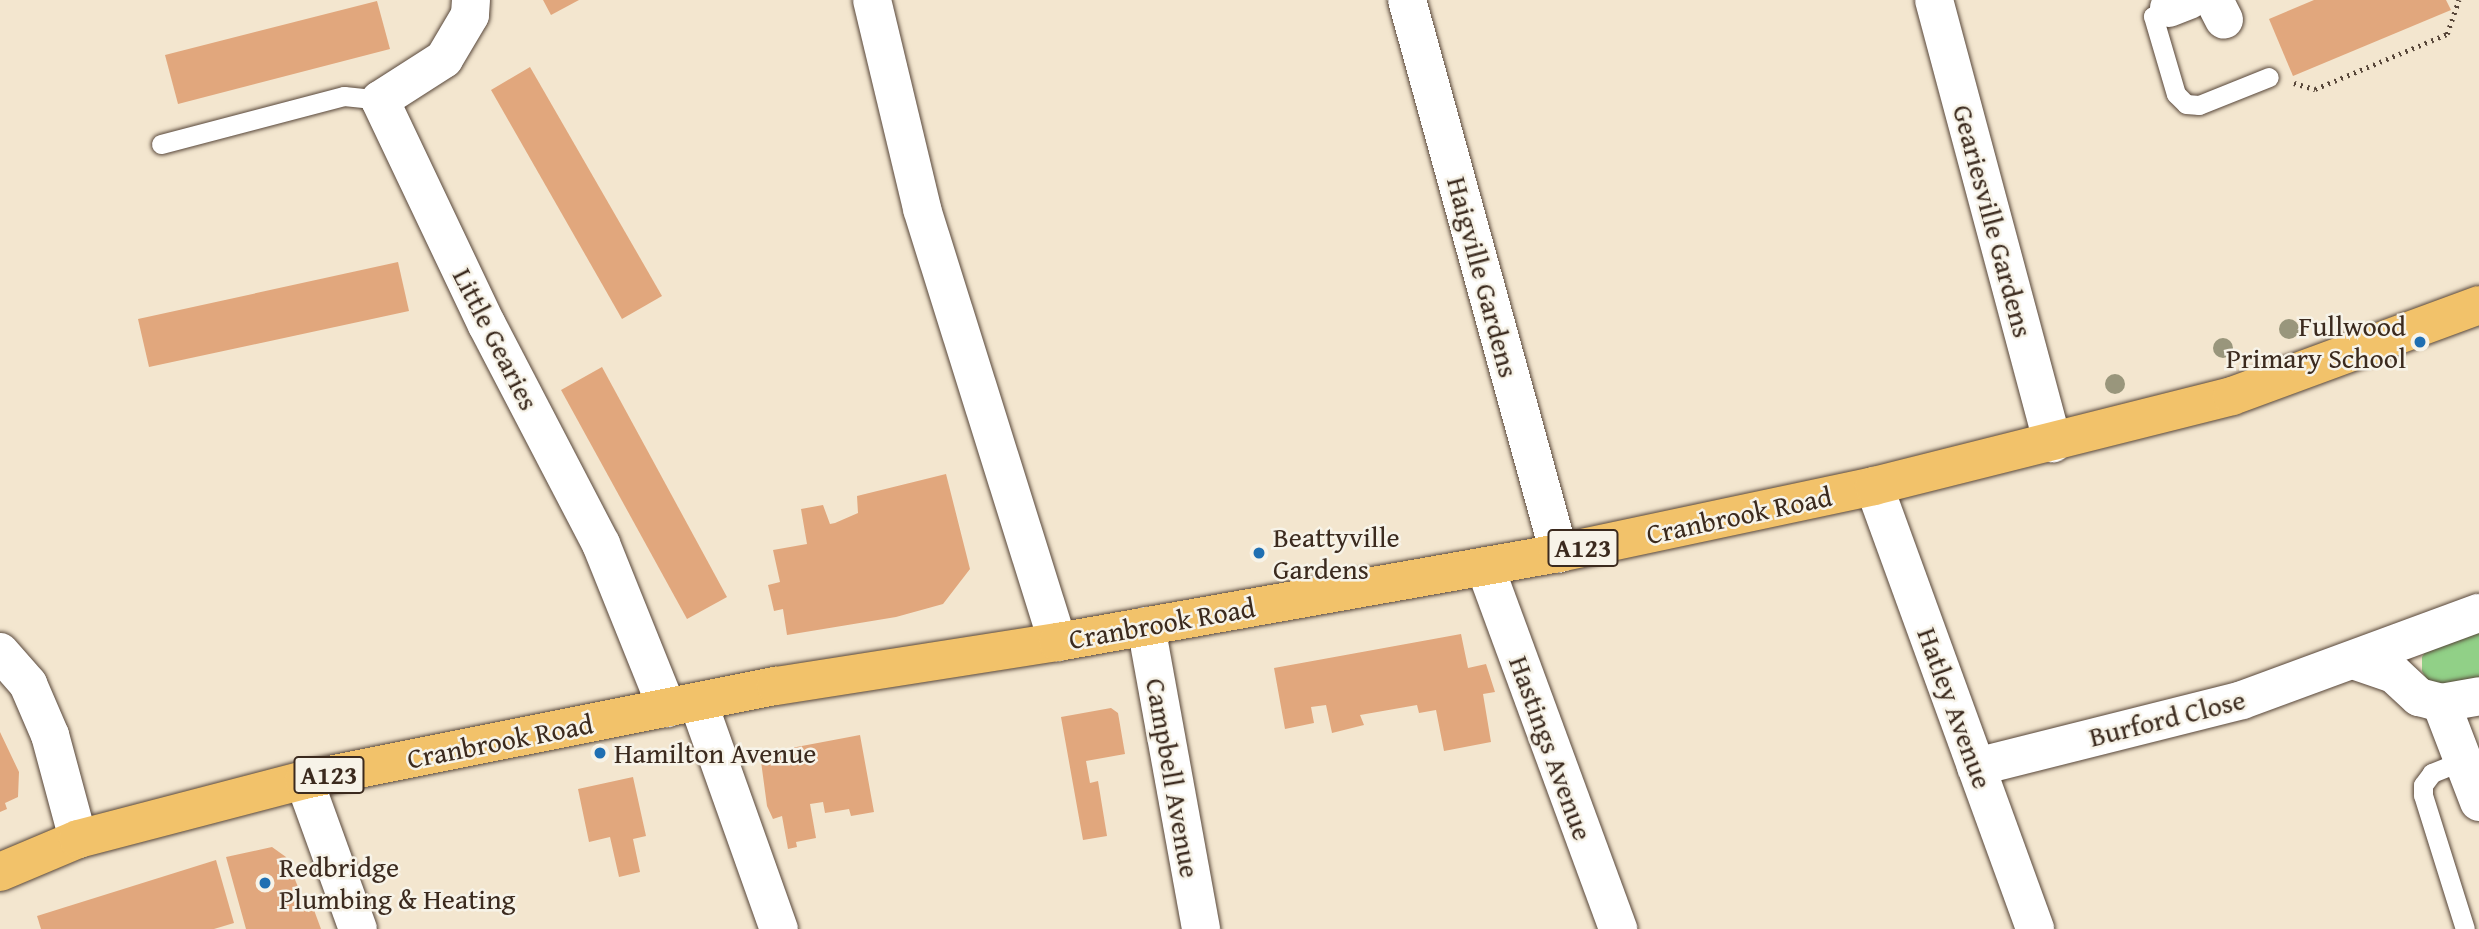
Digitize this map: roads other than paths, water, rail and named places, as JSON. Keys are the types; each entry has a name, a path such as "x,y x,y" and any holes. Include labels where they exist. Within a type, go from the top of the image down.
{"main road":[{"name":"Cranbrook Road","path":"0,872 78,839 304,780 682,705 1485,567 1874,486 2232,396 2479,305"}],"street":[{"path":"380,100 444,60 470,15 471,0"},
{"path":"872,0 922,209 1058,642"},
{"name":"Haigville Gardens","path":"1407,0 1559,553"},
{"name":"Geariesville Gardens","path":"1934,0 2053,443"},
{"name":"Little Gearies","path":"380,100 487,325 682,705"},
{"name":"Hatley Avenue","path":"1874,486 2035,929"},
{"name":"Hastings Avenue","path":"1485,567 1618,929"},
{"name":"Burford Close","path":"1976,767 2242,700 2356,661 2479,613"},
{"name":"Campbell Avenue","path":"1146,626 1201,929"},
{"path":"0,652 28,684 50,734 78,839"},
{"path":"2356,661 2395,674 2419,697 2441,704 2479,696"},
{"path":"2441,704 2479,802"},
{"path":"682,705 779,929"},
{"path":"304,780 358,929"}],"lane":[{"path":"2165,6 2176,94 2186,104 2199,105 2269,77"},
{"path":"161,144 344,96 380,100"},
{"path":"2464,760 2432,773 2423,785 2423,795 2465,929"}],"place":[{"name":"Fullwood Primary School","path":"2420,342"},
{"name":"Beattyville Gardens","path":"1259,553"},
{"name":"Hamilton Avenue","path":"600,753"},
{"name":"Redbridge Plumbing & Heating","path":"265,883"}]}
